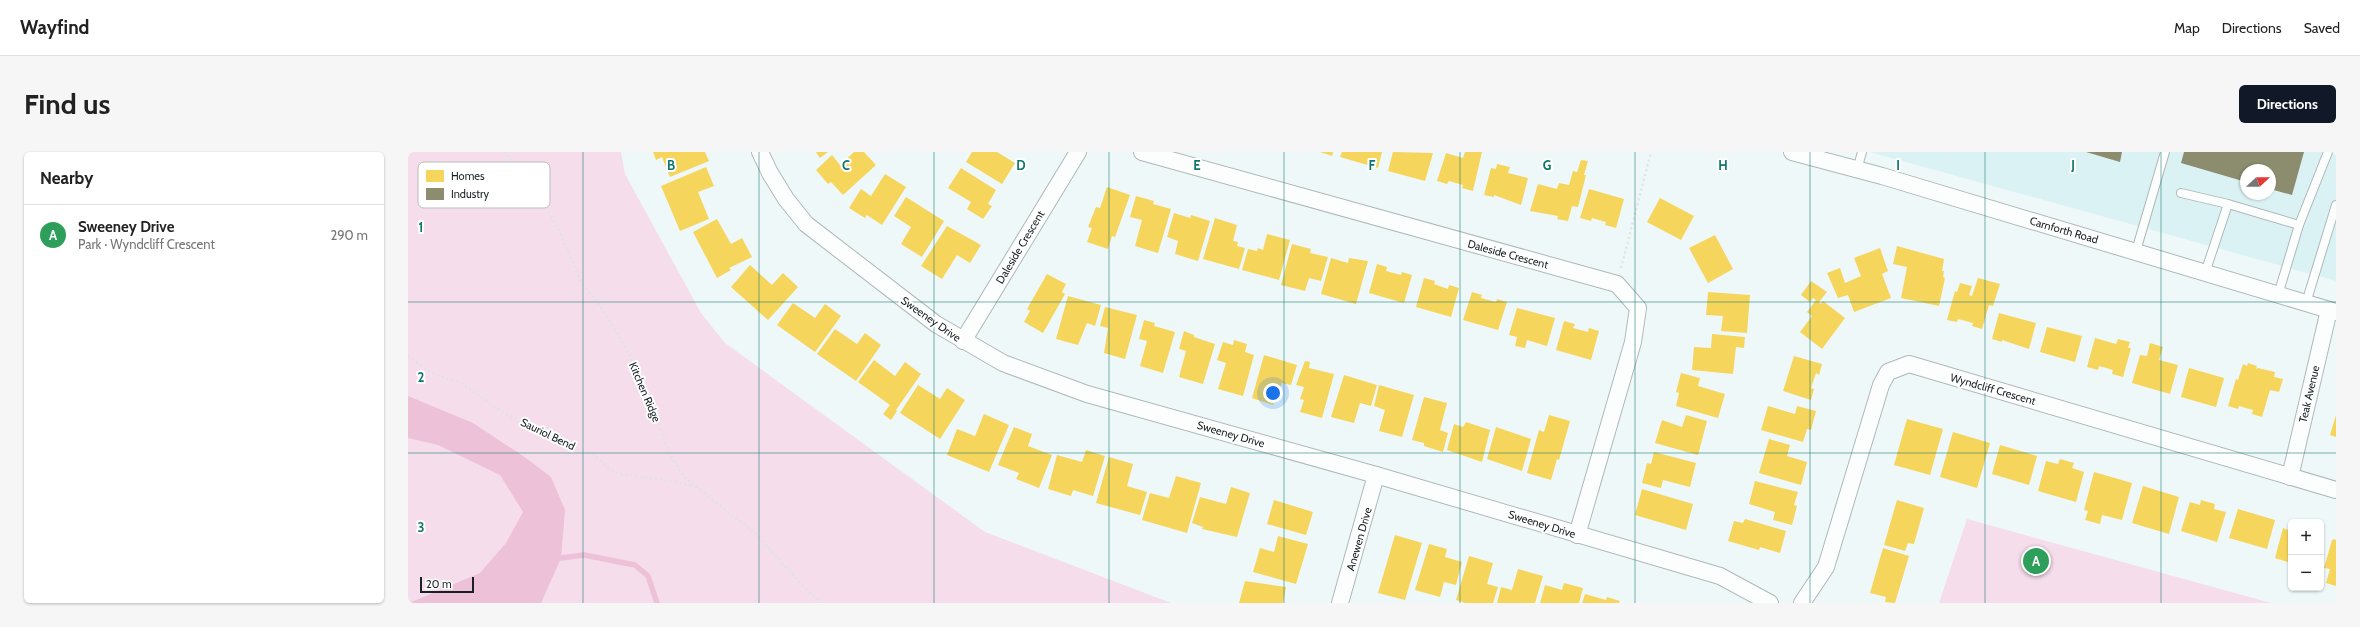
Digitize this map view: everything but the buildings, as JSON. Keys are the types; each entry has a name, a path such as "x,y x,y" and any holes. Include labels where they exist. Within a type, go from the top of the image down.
{"street":[{"name":"Sweeney Drive","path":"760,152 770,173 786,199 806,224 936,324 963,341 1004,363 1087,394 1376,475 1720,576 1770,603"},
{"name":"Daleside Crescent","path":"963,341 1078,152"},
{"name":"Daleside Crescent","path":"1142,152 1617,284"},
{"name":"Carnforth Road","path":"1792,152 1822,156 1857,170 2136,251 2332,311"},
{"path":"1577,535 1634,342 1638,308 1617,284"},
{"name":"Teak Avenue","path":"2290,477 2332,311"},
{"name":"Wyndcliff Crescent","path":"1802,603 1826,567 1881,385 1888,372 1909,364 2336,490"},
{"name":"Anewen Drive","path":"1340,603 1376,475"}],"lane":[{"path":"1857,170 1862,152"},
{"path":"2136,251 2165,152"},
{"path":"2278,295 2299,225 2328,152"},
{"path":"2181,193 2228,204 2299,225"},
{"path":"2205,273 2228,204"},
{"path":"2306,303 2336,205"}],"path":[{"name":"Kitchen Ridge","path":"504,152 513,162"},
{"path":"1617,284 1626,243 1651,152"},
{"name":"Kitchen Ridge","path":"547,208 558,228 581,282 606,314 628,352 648,397 669,452 683,476 756,534 799,582 821,603"},
{"name":"Sauriol Bend","path":"408,356 430,372 463,384 505,414 544,430 564,443 596,457 610,469 620,474 672,481 697,488"}],"shaded area":[{"path":"408,152 621,152 625,174 701,313 725,343 985,532 1171,603 408,603"},
{"path":"1870,152 2336,152 2336,281"},
{"path":"408,396 473,423 526,458 551,477 565,510 561,558 541,603 409,603 480,573 506,543 523,512 500,475 438,445 408,438"},
{"path":"1967,519 2271,603 1939,603"}],"waterway":[{"path":"554,556 561,558 584,555 635,565 648,576 657,603"}],"place":[{"name":"Sweeney Drive","path":"2036,561"}]}
